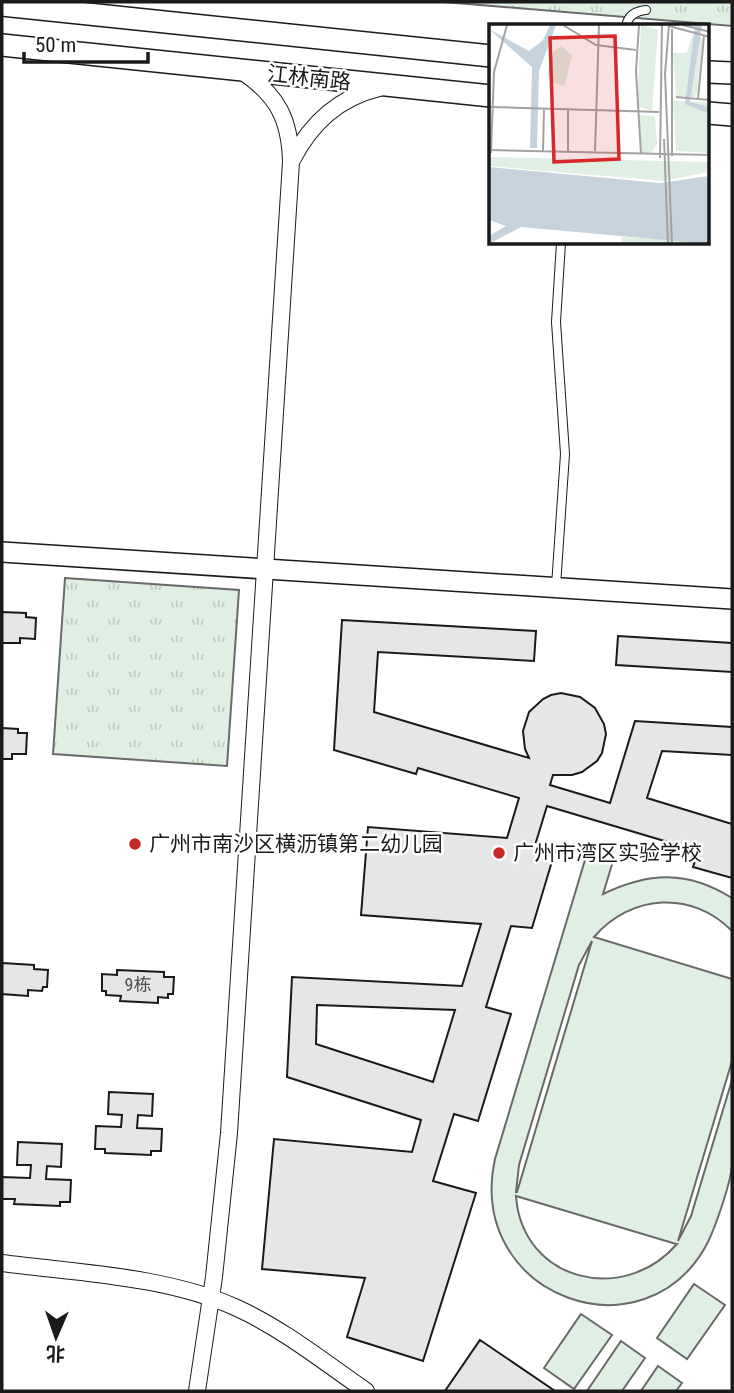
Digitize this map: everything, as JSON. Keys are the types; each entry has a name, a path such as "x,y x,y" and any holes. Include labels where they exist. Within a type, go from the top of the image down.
{"main road":[{"name":"江林南路","path":"2,5 489,56"},
{"name":"江林南路","path":"2,45 489,96"},
{"path":"710,72 732,74"},
{"path":"710,113 732,115"}],"street":[{"path":"197,1391 211,1298 229,1133 291,162 290,140 280,109 260,83 241,70"},
{"path":"291,162 303,139 329,111 362,92 388,86"},
{"path":"2,552 732,599"},
{"path":"2,1263 147,1283 211,1298 236,1307 282,1332 366,1391"}],"lane":[{"path":"627,24 630,16 638,10 646,10"},
{"path":"556,587 565,454 556,322 561,245"}],"green space":[{"path":"444,2 732,2 732,26"},
{"path":"65,578 239,590 227,766 53,754"},
{"path":"588,850 614,858 603,894 636,881 668,877 699,882 732,898 732,931 699,909 662,902 643,905 626,912 594,937 732,979 732,1061 678,1241 691,1216 732,1080 731,1174 708,1242 680,1279 644,1299 605,1305 567,1297 533,1278 507,1247 493,1207 495,1159","holes":["592,941 517,1192 516,1192 519,1165 579,965","516,1196 676,1244 677,1244 655,1263 630,1275 604,1278 578,1275 555,1265 536,1248 522,1225"]},
{"path":"694,1284 725,1305 687,1359 657,1338"},
{"path":"581,1314 612,1335 574,1389 544,1368"},
{"path":"621,1341 645,1358 622,1391 587,1391"},
{"path":"658,1366 682,1383 676,1391 641,1391"}],"building":[{"path":"2,612 26,613 26,617 36,618 35,639 20,638 20,643 2,643"},
{"path":"342,620 536,631 534,661 378,652 374,712 529,758 523,731 529,712 551,695 561,693 580,697 595,708 604,724 606,734 602,753 597,761 582,772 553,775 550,785 610,803 635,721 732,727 732,755 662,751 647,798 732,824 732,878 693,867 698,851 547,806 536,842 556,848 532,928 511,926 486,1007 511,1014 478,1121 454,1114 433,1181 476,1193 423,1361 347,1337 365,1278 262,1269 274,1139 412,1152 421,1120 287,1077 292,977 462,986 481,924 361,915 368,827 507,838 519,798 418,768 416,774 334,750","holes":["317,1005 455,1010 433,1082 316,1044"]},
{"path":"618,636 732,643 732,672 616,665"},
{"path":"2,728 18,729 18,733 27,733 26,754 12,754 12,759 2,759"},
{"path":"2,963 34,965 34,969 48,970 47,987 43,987 42,991 28,990 28,996 2,994"},
{"path":"117,970 164,972 164,977 174,977 173,994 168,994 168,998 158,997 158,1003 120,1001 121,996 106,995 106,991 102,991 102,974 117,975"},
{"path":"109,1092 153,1094 152,1116 138,1115 137,1128 162,1129 161,1151 151,1151 151,1155 105,1153 105,1149 95,1149 96,1126 121,1127 122,1115 108,1114"},
{"path":"18,1142 62,1144 61,1167 47,1166 46,1179 71,1180 70,1202 60,1202 60,1206 14,1204 15,1199 2,1199 2,1177 30,1178 31,1165 17,1165"},
{"path":"480,1340 555,1391 445,1391"}],"place":[{"name":"广州市南沙区横沥镇第二幼儿园","path":"135,844"},
{"name":"广州市湾区实验学校","path":"499,853"}]}
